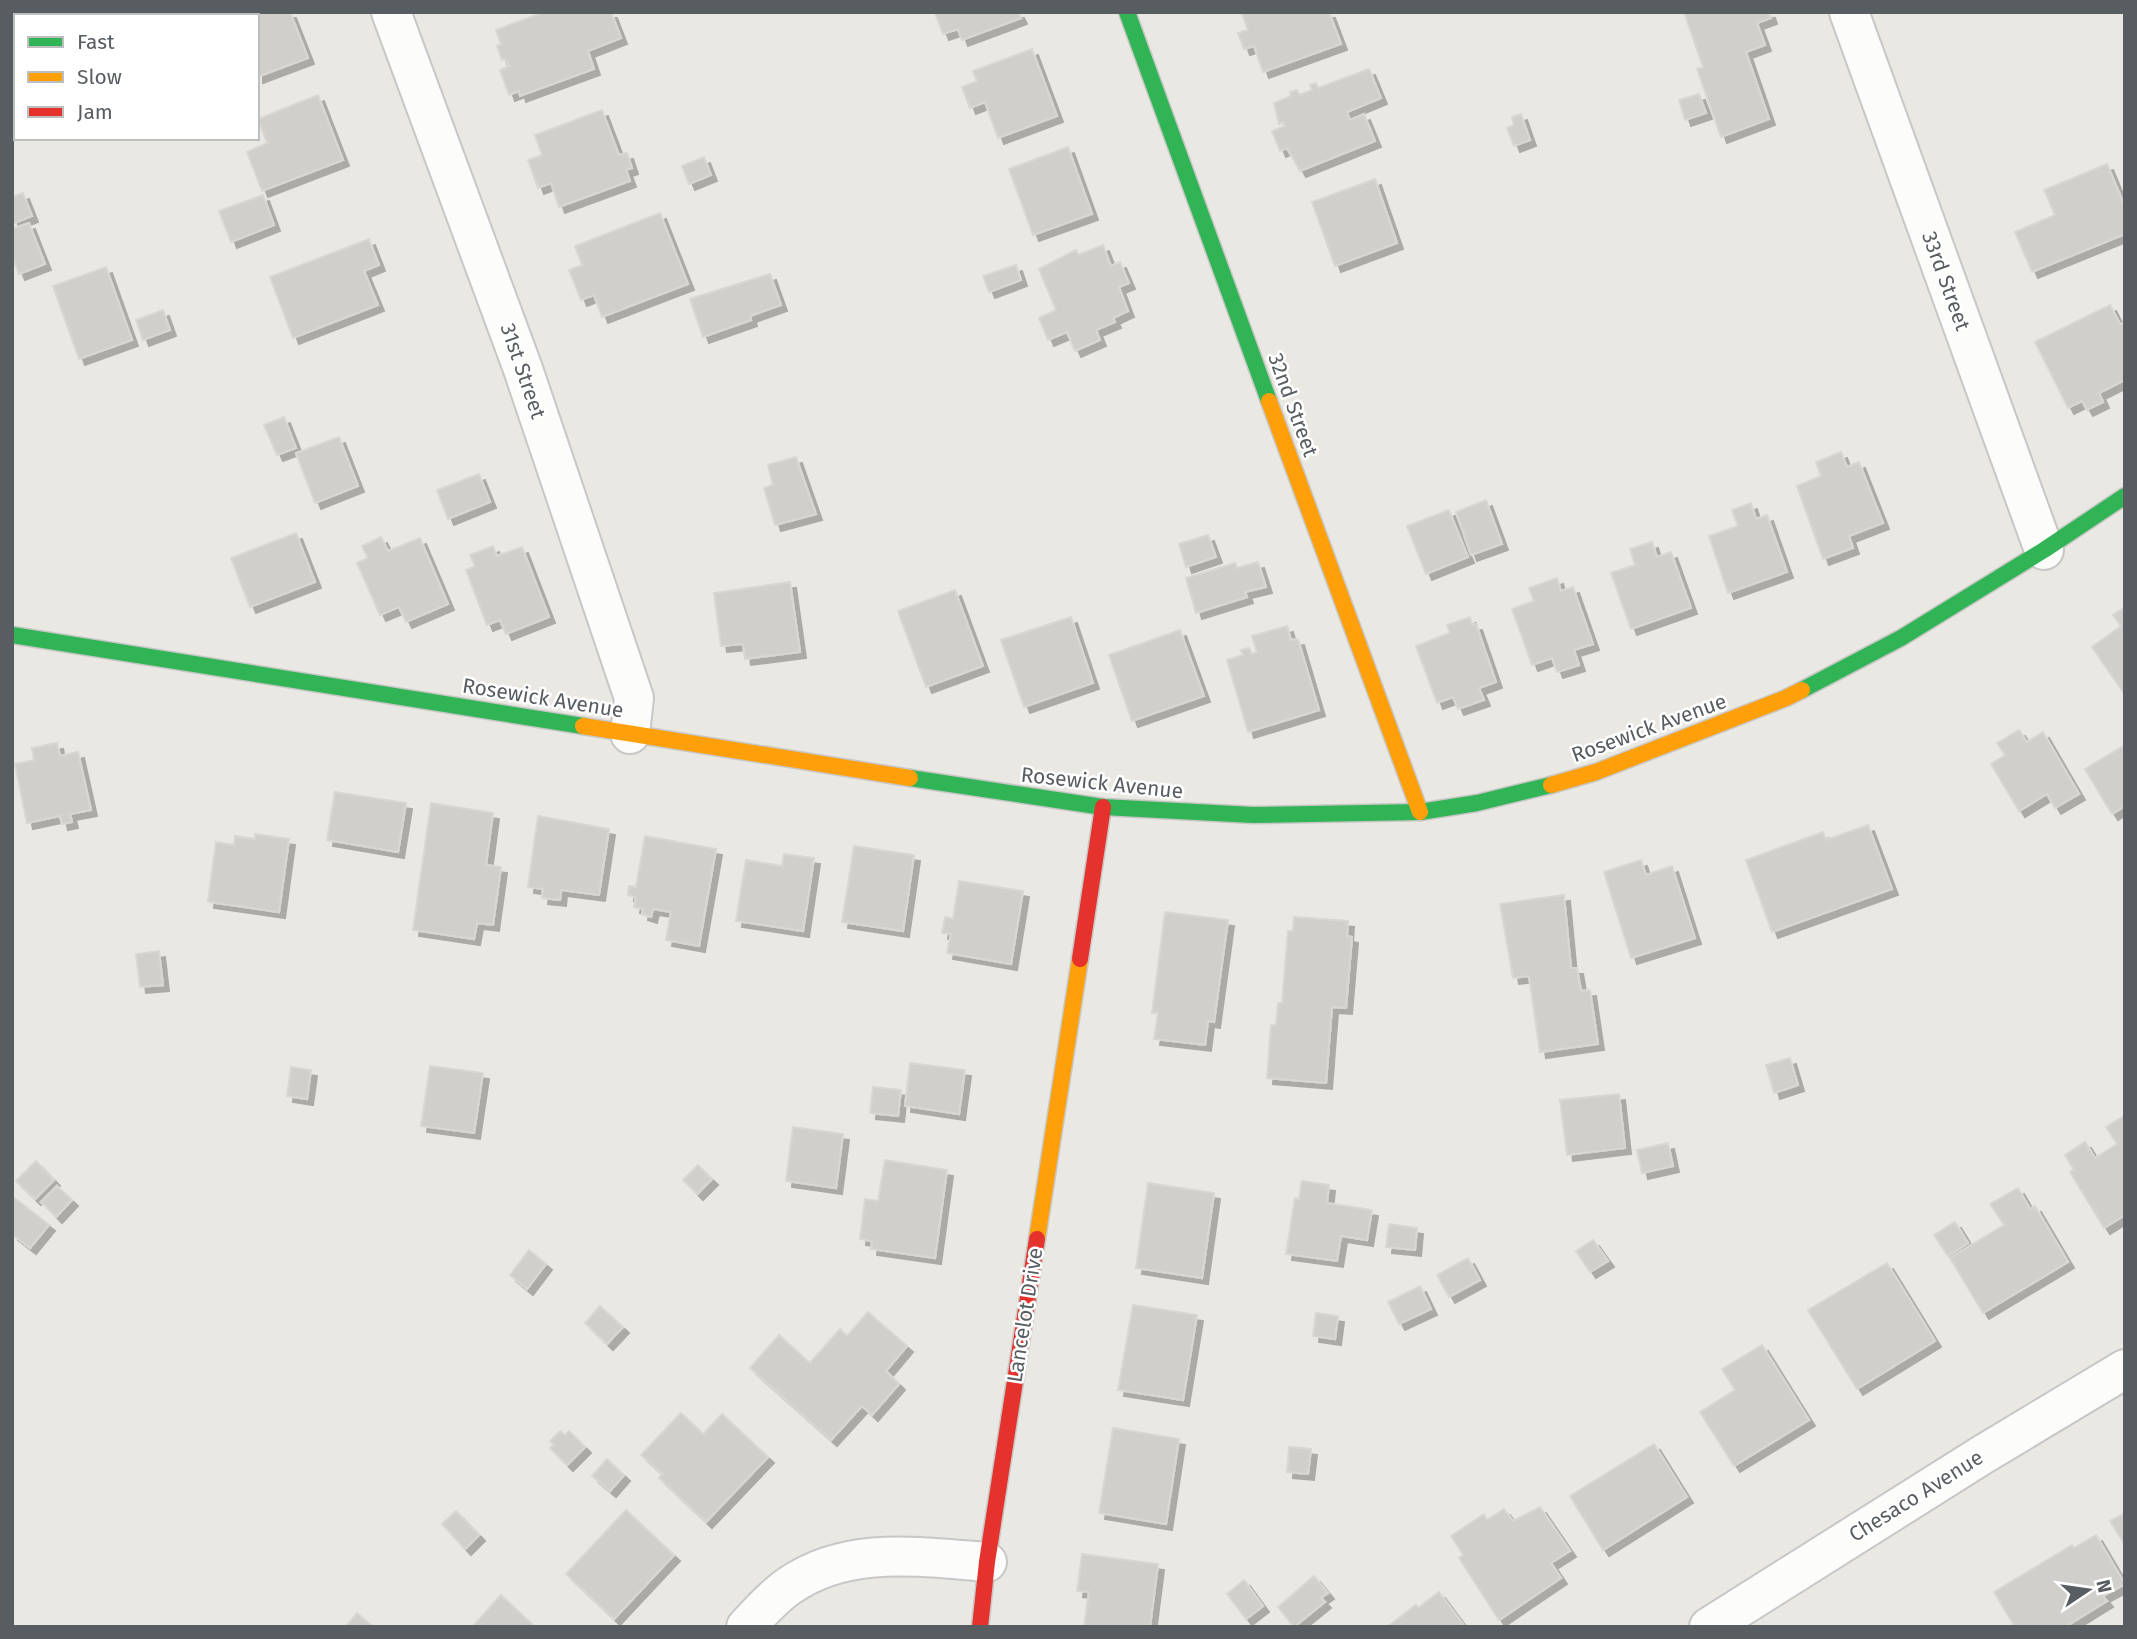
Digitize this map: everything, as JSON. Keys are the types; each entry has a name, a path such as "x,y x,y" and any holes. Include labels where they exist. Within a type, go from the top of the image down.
{"street":[{"name":"31st Street","path":"391,12 523,369 634,698 630,734"},
{"name":"32nd Street","path":"1127,12 1420,812"},
{"name":"33rd Street","path":"1849,12 2044,550"},
{"name":"Rosewick Avenue","path":"12,635 987,791 1103,807 1253,815 1420,812 1477,803 1596,772 1786,698 1901,638 2044,550 2125,496"},
{"name":"Lancelot Drive","path":"980,1627 1103,807"},
{"name":"Chesaco Avenue","path":"1709,1627 1937,1483 2125,1369"},
{"path":"746,1627 789,1586 828,1566 868,1556 914,1556 988,1562"}],"building":[{"path":"228,12 290,12 308,58 259,76 259,14"},
{"path":"544,12 611,12 621,38 588,51 594,69 520,96 519,91 509,95 500,70 509,66 506,59 502,60 497,46 501,44 496,30"},
{"path":"1018,12 1021,18 962,40 958,29 943,34 935,13"},
{"path":"1241,12 1329,12 1341,44 1263,72 1254,46 1244,49 1238,33 1248,30"},
{"path":"1684,12 1769,12 1771,18 1757,23 1765,45 1746,52 1769,119 1721,137 1697,69 1703,67"},
{"path":"1032,49 1057,116 998,138 985,102 970,108 962,87 977,81 973,71"},
{"path":"1369,69 1381,98 1347,112 1350,120 1364,114 1375,141 1300,171 1287,148 1280,151 1272,131 1285,126 1283,122 1279,124 1274,103 1291,96 1290,92 1297,90 1299,95 1312,90 1310,85 1316,83 1318,88"},
{"path":"1699,94 1706,113 1685,120 1679,100"},
{"path":"318,95 343,160 262,191 247,152 267,143 259,119"},
{"path":"602,110 619,155 627,153 632,168 626,170 630,181 559,207 551,183 538,188 528,160 542,155 535,135"},
{"path":"1521,114 1530,140 1514,146 1507,128 1514,125 1512,117"},
{"path":"1068,147 1092,214 1033,235 1009,169"},
{"path":"704,157 711,175 689,184 682,166"},
{"path":"2107,164 2125,207 2125,234 2032,272 2015,232 2055,215 2044,190"},
{"path":"1375,179 1397,243 1335,266 1312,202"},
{"path":"23,193 32,216 12,224 12,197"},
{"path":"263,195 274,225 231,242 219,211"},
{"path":"660,213 688,284 602,317 594,295 581,300 569,270 582,265 575,246"},
{"path":"29,223 45,264 19,274 12,256 12,229"},
{"path":"369,239 379,265 364,271 378,305 293,338 270,277"},
{"path":"1103,245 1111,266 1120,262 1129,283 1119,287 1128,311 1113,318 1115,322 1096,330 1100,340 1075,351 1067,332 1048,340 1039,318 1056,310 1039,269 1076,250 1078,255"},
{"path":"1016,265 1021,280 989,292 983,276"},
{"path":"106,267 132,340 79,359 53,286"},
{"path":"770,274 781,305 750,316 751,320 703,337 690,299"},
{"path":"2110,305 2120,324 2125,325 2125,380 2099,393 2103,402 2087,410 2082,401 2068,408 2035,342"},
{"path":"163,310 170,330 143,340 136,320"},
{"path":"284,417 296,448 277,455 264,425"},
{"path":"339,437 358,486 315,503 296,453"},
{"path":"1841,452 1847,467 1859,462 1883,523 1849,536 1853,548 1823,559 1797,486 1821,476 1816,462"},
{"path":"796,457 816,514 775,525 764,488 773,485 768,465"},
{"path":"479,474 490,502 448,519 437,490"},
{"path":"1486,500 1502,544 1471,555 1456,512"},
{"path":"1751,503 1756,519 1767,515 1787,572 1728,593 1709,536 1738,526 1732,510"},
{"path":"1449,510 1468,557 1426,574 1407,526"},
{"path":"296,533 315,582 250,607 231,558"},
{"path":"1208,535 1216,557 1186,567 1179,544"},
{"path":"381,537 388,551 420,538 448,604 406,622 399,607 380,615 357,563 368,558 362,546"},
{"path":"1652,542 1657,557 1671,552 1691,608 1631,629 1611,573 1635,565 1630,549"},
{"path":"493,546 497,556 522,547 549,617 506,634 500,620 487,625 466,570 475,566 470,555"},
{"path":"1258,562 1266,587 1245,592 1247,597 1196,613 1186,578 1235,563 1237,568"},
{"path":"1557,578 1561,591 1573,587 1593,644 1574,650 1579,665 1557,672 1552,658 1532,665 1512,609 1534,601 1529,588"},
{"path":"790,582 800,652 745,659 743,644 721,646 714,593"},
{"path":"955,590 983,666 926,687 898,611"},
{"path":"2125,607 2125,695 2092,647 2121,626 2113,615"},
{"path":"1071,617 1093,683 1024,707 1001,640"},
{"path":"1470,617 1472,625 1476,624 1496,682 1479,688 1484,700 1458,709 1453,697 1437,703 1416,646 1450,633 1447,625"},
{"path":"1287,626 1291,640 1298,639 1319,710 1248,732 1227,660 1243,655 1241,650 1249,648 1252,654 1257,652 1252,636"},
{"path":"1180,630 1204,696 1132,721 1109,655"},
{"path":"2019,730 2027,742 2043,732 2079,794 2055,808 2047,794 2019,811 1991,764 2005,755 1997,743"},
{"path":"57,743 60,756 78,752 91,810 70,814 72,822 62,824 60,816 27,823 15,764 34,760 32,748"},
{"path":"2125,745 2125,806 2112,814 2085,769"},
{"path":"335,792 406,803 398,852 327,840"},
{"path":"431,803 493,813 486,865 501,867 493,925 477,923 474,939 413,930"},
{"path":"538,816 609,829 599,895 561,890 560,900 542,898 543,889 528,887"},
{"path":"1868,825 1892,889 1772,932 1746,860 1823,832 1826,840"},
{"path":"255,834 289,839 279,912 208,902 216,842 234,845 235,836 255,839"},
{"path":"645,836 716,849 699,946 666,940 671,912 653,909 651,917 642,914 643,909 634,907 636,897 628,895 629,886 636,887"},
{"path":"854,846 914,855 903,931 842,922"},
{"path":"784,854 814,858 803,931 736,921 746,860 782,866"},
{"path":"1641,860 1646,875 1672,866 1695,938 1631,958 1604,872"},
{"path":"959,881 1023,891 1011,964 947,953 951,934 942,933 945,917 953,919"},
{"path":"1564,895 1571,968 1577,968 1581,991 1590,990 1598,1044 1540,1052 1529,976 1513,978 1500,904"},
{"path":"1165,912 1228,920 1214,1022 1208,1021 1205,1045 1154,1039 1158,1013 1152,1013"},
{"path":"1294,917 1348,921 1347,936 1352,937 1346,1008 1332,1007 1326,1083 1267,1078 1271,1025 1276,1025 1278,1003 1282,1003 1288,931 1293,931"},
{"path":"159,951 163,985 140,987 136,954"},
{"path":"1790,1058 1798,1085 1774,1093 1766,1065"},
{"path":"910,1063 965,1070 959,1114 905,1106"},
{"path":"430,1066 483,1073 474,1133 421,1126"},
{"path":"291,1067 311,1070 307,1099 287,1096"},
{"path":"873,1087 901,1090 898,1116 870,1113"},
{"path":"1619,1094 1625,1148 1567,1155 1560,1100"},
{"path":"2125,1115 2125,1215 2104,1228 2070,1172 2074,1170 2065,1155 2085,1142 2095,1158 2117,1144 2106,1127"},
{"path":"793,1127 843,1134 836,1188 786,1181"},
{"path":"1668,1143 1673,1166 1642,1173 1637,1150"},
{"path":"885,1160 947,1170 935,1258 871,1249 872,1241 860,1239 865,1199 878,1201"},
{"path":"36,1161 54,1180 35,1199 16,1181"},
{"path":"698,1165 712,1179 697,1194 683,1180"},
{"path":"1302,1181 1329,1185 1327,1203 1372,1210 1367,1240 1341,1236 1337,1261 1286,1254 1295,1198 1299,1199"},
{"path":"1148,1183 1214,1193 1202,1278 1136,1268"},
{"path":"57,1186 72,1200 56,1217 41,1202"},
{"path":"2018,1188 2030,1209 2035,1206 2068,1262 1983,1313 1950,1258 2004,1225 1990,1204"},
{"path":"12,1196 49,1225 30,1248 12,1234"},
{"path":"1955,1222 1968,1243 1948,1256 1934,1235"},
{"path":"1389,1224 1417,1228 1415,1250 1386,1247"},
{"path":"1593,1240 1608,1261 1590,1272 1576,1251"},
{"path":"529,1250 546,1264 527,1289 510,1275"},
{"path":"1468,1258 1480,1280 1449,1297 1437,1275"},
{"path":"1887,1263 1935,1341 1857,1389 1808,1310"},
{"path":"1420,1286 1431,1309 1399,1324 1388,1302"},
{"path":"1133,1305 1197,1315 1183,1400 1118,1390"},
{"path":"600,1306 623,1327 607,1344 585,1323"},
{"path":"868,1312 907,1346 886,1371 899,1384 872,1415 862,1406 831,1440 750,1368 779,1335 810,1363 840,1329 847,1336"},
{"path":"1316,1313 1338,1316 1335,1339 1313,1336"},
{"path":"1762,1345 1809,1420 1734,1466 1700,1412 1735,1390 1722,1369"},
{"path":"681,1413 703,1434 722,1414 768,1457 706,1522 659,1478 662,1474 641,1455"},
{"path":"1113,1428 1179,1439 1166,1524 1099,1513"},
{"path":"560,1431 565,1435 569,1431 585,1447 567,1465 550,1448 554,1445 550,1441"},
{"path":"1654,1444 1687,1497 1603,1550 1570,1496"},
{"path":"1289,1447 1311,1449 1308,1474 1287,1472"},
{"path":"607,1459 624,1475 610,1491 592,1476"},
{"path":"1540,1507 1570,1551 1551,1563 1561,1578 1499,1620 1459,1558 1463,1555 1451,1536 1484,1514 1487,1520 1504,1509 1513,1521"},
{"path":"626,1510 674,1555 614,1619 566,1574"},
{"path":"456,1511 479,1535 465,1549 442,1524"},
{"path":"2125,1513 2125,1545 2110,1521"},
{"path":"2096,1535 2125,1584 2103,1596 2107,1601 2065,1627 2015,1627 1994,1592 2072,1545 2074,1548"},
{"path":"1082,1554 1158,1564 1150,1627 1084,1627 1089,1592 1077,1591"},
{"path":"1314,1576 1328,1593 1321,1598 1325,1602 1294,1627 1278,1607"},
{"path":"1244,1580 1263,1606 1246,1619 1227,1594"},
{"path":"1439,1592 1465,1627 1387,1627 1416,1605 1418,1608"},
{"path":"501,1595 535,1627 472,1627"},
{"path":"357,1613 373,1627 345,1627"}],"traffic: fast":[{"path":"1127,12 1269,401"},
{"path":"1802,690 1901,638 2044,550 2125,496"},
{"path":"12,635 583,726"},
{"path":"910,778 1103,807 1253,815 1420,812 1477,803 1551,785"}],"traffic: slow":[{"path":"1269,401 1420,812"},
{"path":"1551,785 1596,772 1802,690"},
{"path":"583,726 910,778"},
{"path":"1037,1239 1080,959"}],"traffic: jam":[{"path":"1080,959 1103,807"},
{"path":"980,1627 987,1562 1037,1239"}]}
